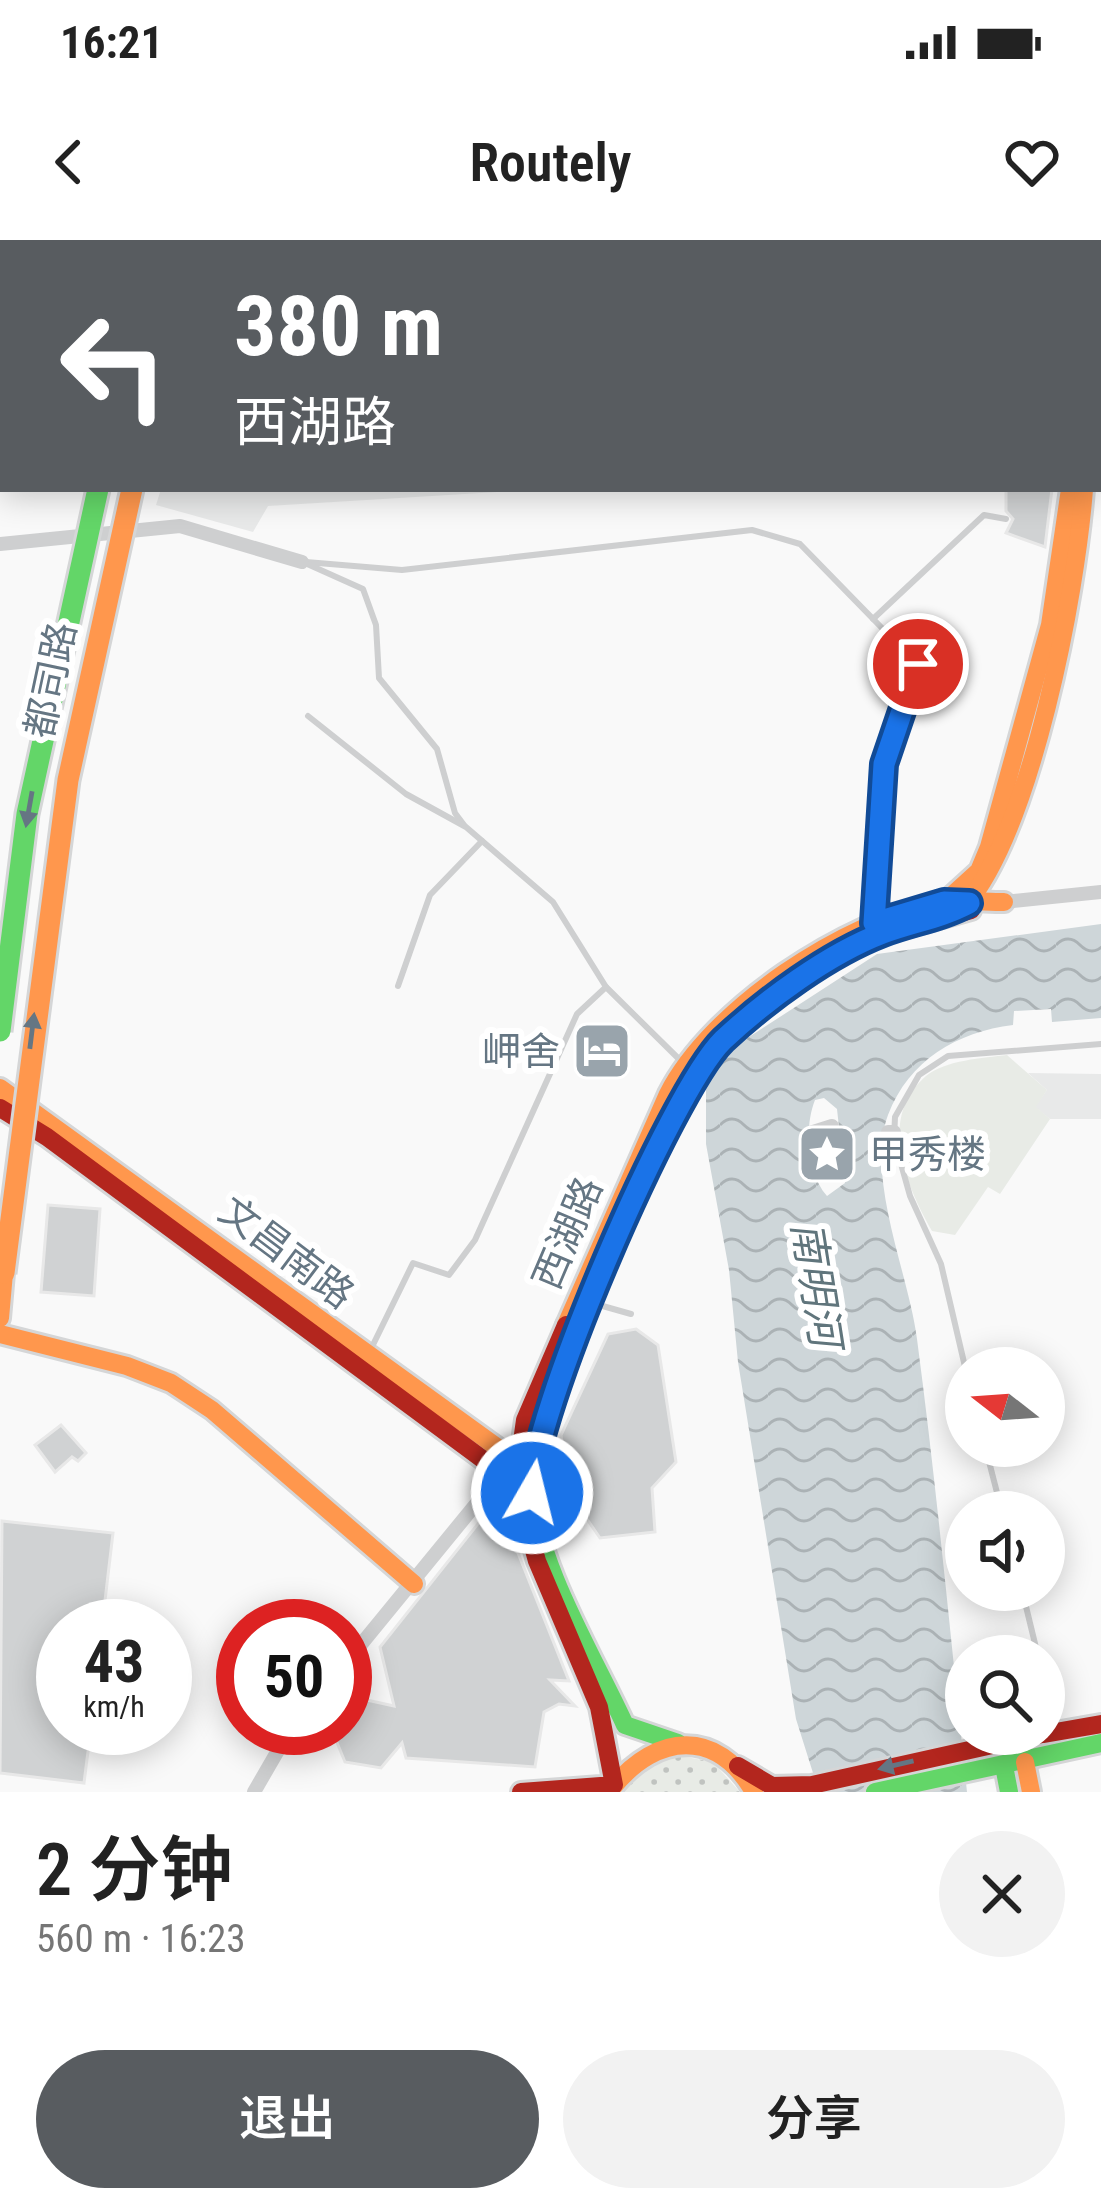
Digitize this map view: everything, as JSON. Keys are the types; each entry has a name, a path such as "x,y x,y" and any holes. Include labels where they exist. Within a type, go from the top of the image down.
{"main road":[{"name":"都司路","path":"0,1031 27,814 97,492"},
{"name":"都司路","path":"0,1318 58,827 88,666 131,492"},
{"path":"944,909 961,893 989,847 1051,626 1066,545 1070,492"},
{"path":"944,909 969,903 1003,848 1064,631 1082,547 1084,492"},
{"name":"西湖路","path":"612,1788 609,1732 529,1538 517,1473 529,1415 613,1214 689,1072 720,1029 782,981 874,923 1004,902"},
{"name":"西湖路","path":"969,903 1004,902"},
{"name":"西湖路","path":"517,1473 543,1422 689,1072 726,1037 853,947 944,909"},
{"name":"文昌南路","path":"0,1088 517,1473"},
{"name":"文昌南路","path":"0,1108 517,1473"},
{"path":"0,1334 127,1366 171,1383 212,1410 414,1584"},
{"name":"西湖路","path":"517,1473 625,1725 678,1743 700,1745 772,1786 812,1784 945,1754"},
{"path":"1065,1730 1101,1724"},
{"path":"521,1792 612,1788 630,1764 652,1749 678,1743"},
{"path":"875,1792 1101,1743"},
{"path":"738,1766 754,1792"},
{"path":"1005,1766 1010,1792"},
{"path":"1005,1766 1031,1792"}],"street":[{"path":"0,544 180,526 302,562"},
{"name":"西湖路","path":"1004,902 1101,892"},
{"path":"810,1133 832,1126"},
{"path":"372,1633 517,1473"},
{"path":"254,1792 275,1755"}],"lane":[{"path":"873,619 984,515 1006,519"},
{"path":"302,562 402,570 752,530 800,544 918,664 884,764 874,923"},
{"path":"302,562 363,590 376,626 379,678 437,749 455,814 554,902 606,987 689,1072"},
{"path":"308,716 406,794 466,827"},
{"path":"398,986 430,895 482,841"},
{"path":"367,1357 413,1263 449,1275 475,1240 577,1014 606,987"},
{"path":"960,1347 940,1264 910,1196 891,1132 896,1117 919,1075 948,1056 1101,1043"},
{"path":"592,1303 631,1314"}],"shaded area":[{"path":"160,492 498,492 268,506 253,532 156,505"},
{"path":"1007,1055 1047,1090 1036,1107 1050,1119 1000,1194 988,1187 955,1235 932,1231 906,1173 901,1152 903,1111 926,1076 943,1066"},
{"path":"1028,1073 1101,1074 1101,1119 1050,1119 1035,1107 1047,1090"},
{"path":"670,1754 713,1762 740,1792 621,1792 648,1762"}],"water":[{"name":"南明河","path":"1101,924 1101,1018 1052,1022 1051,1009 1014,1011 1013,1025 954,1042 909,1079 888,1115 882,1140 885,1196 917,1339 950,1635 945,1635 945,1755 963,1755 967,1792 819,1792 796,1719 706,1144 706,1086 732,1048 877,954","holes":["824,1098 837,1109 845,1183 827,1196 815,1176 809,1150 815,1100"]}],"building":[{"path":"1006,492 1052,492 1045,547 1006,533 1013,519 1006,511"},
{"path":"842,1135 844,1165 813,1168 811,1144"},
{"path":"48,1205 100,1209 94,1296 41,1292"},
{"path":"636,1329 658,1345 676,1462 652,1488 655,1532 600,1538 569,1493 561,1435 608,1334"},
{"path":"61,1425 86,1453 78,1461 72,1457 55,1472 35,1445"},
{"path":"481,1520 518,1553 569,1681 550,1680 575,1706 559,1704 544,1712 535,1767 406,1758 402,1743 381,1768 345,1762 342,1755 372,1755 372,1701 394,1706 380,1647"},
{"path":"2,1521 113,1533 105,1599 36,1599 36,1755 88,1755 84,1783 0,1773"}],"traffic: fast":[{"path":"0,1031 27,814 97,492"},
{"path":"678,1743 625,1725 555,1578 543,1547 532,1488 552,1391 605,1256 670,1124 725,1038"},
{"path":"875,1792 1101,1743"},
{"path":"1004,1766 1009,1792"}],"traffic: slow":[{"path":"4,1273 68,780 131,492"},
{"path":"946,901 979,871 989,847 1050,625 1070,492"},
{"path":"965,906 989,870 1011,822 1047,708 1084,492"},
{"path":"566,1325 668,1094 716,1030 785,973 863,928 938,903 1004,902"},
{"path":"0,1088 523,1466"},
{"path":"0,1318 4,1273"},
{"path":"0,1334 127,1366 171,1383 212,1410 414,1584"},
{"path":"613,1787 648,1756 686,1745 723,1757 754,1792"},
{"path":"1025,1762 1031,1792"}],"traffic: jam":[{"path":"871,938 971,910"},
{"path":"0,1108 47,1137 516,1484"},
{"path":"521,1792 614,1785 599,1707 537,1561 516,1485 525,1420 566,1325"},
{"path":"1065,1730 1101,1724"},
{"path":"738,1766 772,1786 812,1785 947,1755"}],"place":[{"name":"岬舍","path":"602,1051"},
{"name":"甲秀楼","path":"827,1154"}],"route":[{"path":"532,1493 531,1472 543,1422 625,1221 687,1087 706,1059 726,1037 853,947 906,925 945,916 969,903 944,902 874,923 884,764 918,664"}]}
